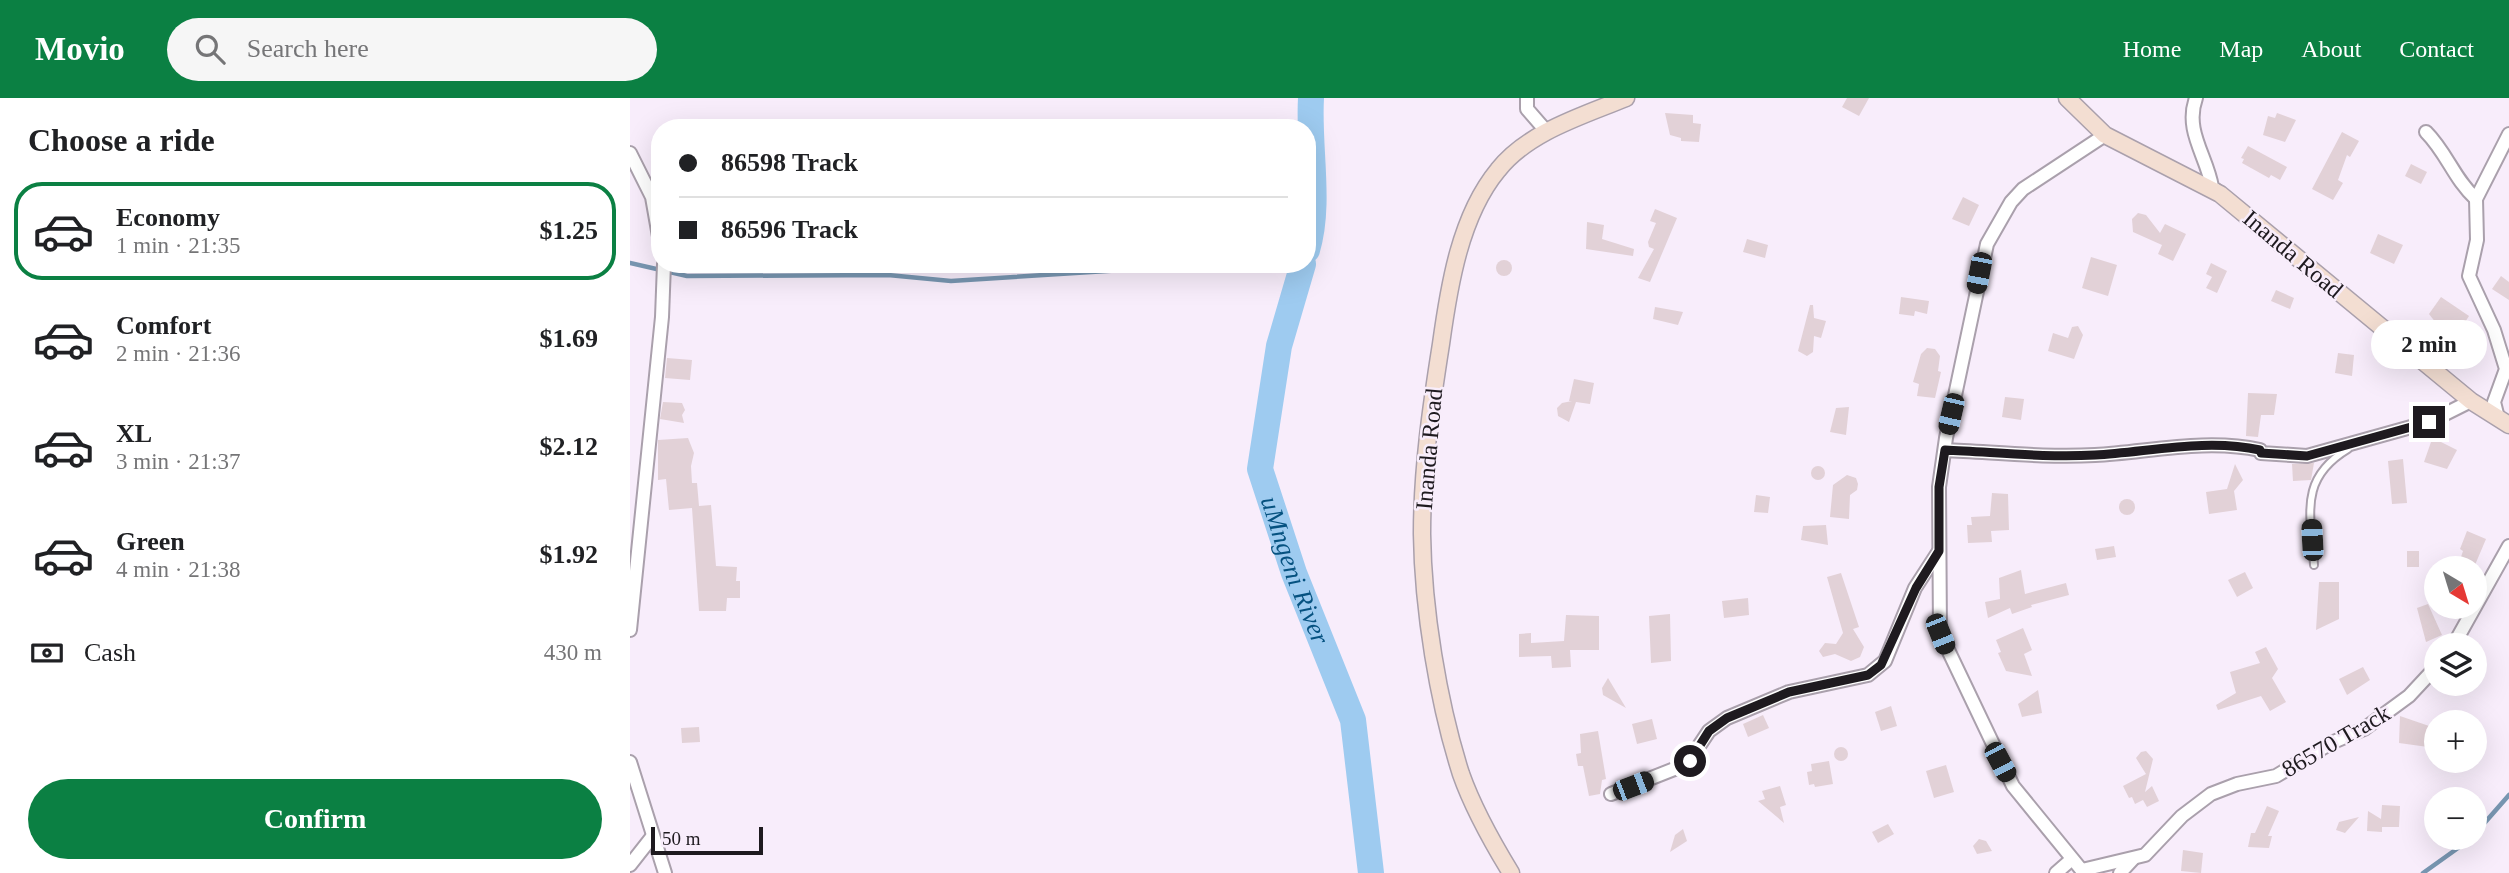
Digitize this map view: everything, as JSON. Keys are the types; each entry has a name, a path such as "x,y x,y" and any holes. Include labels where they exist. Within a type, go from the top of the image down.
{"street":[{"path":"1527,98 1527,109 1547,132"},
{"name":"Inanda Road","path":"1511,873 1485,827 1462,776 1444,702 1426,583 1423,492 1430,414 1446,309 1465,233 1478,200 1511,155 1547,132 1626,98"},
{"name":"Inanda Road","path":"2067,98 2105,135 2220,194 2471,401 2504,422"},
{"path":"2196,98 2192,121 2198,149 2211,187 2220,194"},
{"path":"2426,132 2446,155 2456,178 2476,199"},
{"path":"2504,422 2494,402 2507,368 2494,330 2469,276 2477,240 2476,199 2509,134"},
{"path":"2083,872 2012,786 1945,648 1938,622 1939,487 1979,273 1997,225 2023,190 2105,135"},
{"path":"630,153 651,195"},
{"path":"630,630 662,317 664,273"},
{"path":"1945,450 2093,455 2175,446 2245,447 2260,450 2261,453 2300,456 2429,422 2471,401"},
{"path":"2460,633 2509,546"},
{"path":"1611,794 1687,764 1709,731 1727,718 1789,692 1868,675 1877,670 1885,661 1916,588 1939,551"},
{"name":"86570 Track","path":"2083,872 2150,852 2182,816 2211,794 2237,784 2276,776 2331,743 2364,729 2410,696 2424,680"},
{"path":"630,762 665,873"},
{"path":"630,865 635,855 652,837"},
{"path":"2056,873 2072,859"},
{"path":"2120,873 2133,859"}],"lane":[{"path":"2314,565 2310,492 2338,455 2362,441"}],"building":[{"path":"1847,98 1869,98 1859,116 1842,107"},
{"path":"1665,113 1693,115 1693,123 1701,124 1699,142 1681,141 1681,138 1670,135"},
{"path":"2277,113 2296,120 2285,142 2263,135 2268,116 2275,118"},
{"path":"2342,132 2359,141 2350,157 2347,155 2338,180 2343,183 2333,200 2312,189"},
{"path":"2248,146 2287,167 2280,180 2271,175 2269,178 2242,163 2244,159 2241,158"},
{"path":"2411,164 2427,172 2421,184 2405,176"},
{"path":"1963,197 1979,205 1969,226 1952,219"},
{"path":"1655,209 1677,218 1650,282 1638,278 1654,249 1649,247 1648,242 1656,223 1650,221"},
{"path":"2138,213 2146,215 2160,233 2165,224 2186,234 2173,261 2158,254 2162,245 2133,232 2132,219"},
{"path":"1587,222 1604,225 1602,239 1634,249 1633,256 1586,249"},
{"path":"2378,234 2403,245 2394,264 2370,253"},
{"path":"1747,239 1768,245 1765,258 1743,252"},
{"path":"2091,257 2117,265 2108,296 2082,288"},
{"path":"1501,260 1507,260 1512,268 1510,274 1501,276 1496,271 1496,265"},
{"path":"2211,263 2227,271 2217,293 2206,288 2212,277 2206,274"},
{"path":"2501,276 2509,282 2509,300 2492,289"},
{"path":"2276,290 2294,298 2290,309 2271,301"},
{"path":"1901,297 1929,301 1927,314 1915,311 1914,316 1899,314"},
{"path":"2441,297 2469,316 2458,333 2436,323 2429,314"},
{"path":"1810,305 1813,305 1814,318 1826,321 1821,338 1814,336 1813,352 1807,356 1798,351"},
{"path":"1655,307 1683,312 1678,325 1653,319"},
{"path":"2078,326 2083,335 2074,359 2048,351 2053,333 2068,338 2072,327"},
{"path":"1927,348 1935,349 1940,356 1938,371 1941,372 1935,398 1917,396 1919,384 1913,382 1921,354"},
{"path":"2338,353 2354,355 2352,376 2335,373"},
{"path":"667,358 692,360 690,380 665,378"},
{"path":"1574,379 1594,383 1590,404 1576,402 1569,422 1558,416 1557,408 1562,403 1572,401 1569,401"},
{"path":"2248,393 2277,394 2274,415 2261,415 2258,437 2246,436"},
{"path":"2005,397 2024,399 2021,420 2002,417"},
{"path":"663,402 682,403 685,410 682,415 684,423 660,419"},
{"path":"1849,407 1846,435 1830,432 1836,408"},
{"path":"688,438 694,453 691,466 692,483 697,483 699,506 711,505 716,566 737,567 736,581 740,581 740,598 727,598 726,611 699,611 692,508 669,510 666,479 658,480 658,440"},
{"path":"2435,439 2457,450 2447,469 2424,462 2431,442"},
{"path":"2403,459 2407,503 2392,504 2388,461"},
{"path":"2314,463 2311,480 2293,481 2292,464"},
{"path":"2235,464 2243,480 2234,491 2237,510 2209,514 2206,492 2227,489"},
{"path":"1815,466 1821,466 1825,473 1821,480 1815,480 1811,476 1811,470"},
{"path":"1847,475 1856,478 1858,484 1857,490 1850,495 1849,519 1830,517 1833,485"},
{"path":"1992,493 2008,494 2009,530 1991,531 1992,542 1968,543 1967,525 1972,525 1971,517 1990,516"},
{"path":"1756,495 1770,497 1768,513 1754,512"},
{"path":"2127,499 2135,507 2127,515 2119,507"},
{"path":"1826,525 1828,545 1801,540 1803,526"},
{"path":"2467,531 2486,539 2479,556 2461,556 2463,551 2460,549"},
{"path":"2114,546 2116,557 2097,560 2095,549"},
{"path":"2407,551 2419,551 2419,567 2407,567"},
{"path":"2021,570 2025,594 2066,583 2069,595 2031,605 2032,607 2012,614 2010,608 1988,618 1985,602 2000,599 1999,578"},
{"path":"2245,572 2253,588 2237,597 2228,580"},
{"path":"1841,573 1859,627 1853,629 1864,647 1860,657 1851,661 1835,654 1823,657 1819,651 1825,643 1836,644 1843,633 1827,577"},
{"path":"2319,582 2339,582 2339,619 2316,630"},
{"path":"1748,598 1749,615 1724,618 1722,601"},
{"path":"2424,605 2424,620 2435,620 2441,633 2424,634 2417,608"},
{"path":"1670,614 1671,661 1651,663 1649,616"},
{"path":"1566,615 1599,616 1599,650 1570,650 1571,667 1552,668 1551,656 1519,657 1519,634 1531,633 1531,643 1564,641"},
{"path":"2023,628 2032,650 2024,654 2032,676 2006,671 1998,653 2001,652 1996,640"},
{"path":"2266,647 2278,669 2272,678 2286,702 2270,711 2261,696 2218,710 2216,705 2236,693 2230,672 2260,663 2255,652"},
{"path":"2363,667 2370,680 2347,695 2339,679"},
{"path":"1608,678 1626,708 1603,695 1602,688"},
{"path":"2038,690 2042,713 2022,717 2018,704"},
{"path":"1891,706 1897,726 1881,731 1875,712"},
{"path":"1763,715 1769,728 1748,737 1743,724"},
{"path":"2400,716 2424,724 2424,746 2399,743"},
{"path":"1652,719 1657,739 1637,744 1632,724"},
{"path":"699,727 700,742 682,743 681,728"},
{"path":"1598,731 1606,779 1602,780 1600,794 1589,796 1583,766 1578,766 1576,754 1581,753 1580,734"},
{"path":"1838,747 1844,747 1848,754 1844,761 1838,761 1834,757 1834,751"},
{"path":"2146,751 2153,759 2145,792 2152,786 2159,801 2147,807 2143,800 2135,804 2123,786 2146,774 2136,758"},
{"path":"1829,761 1833,784 1815,787 1814,784 1809,785 1807,772 1812,771 1811,764"},
{"path":"1946,765 1954,792 1934,798 1926,771"},
{"path":"1780,786 1786,805 1780,807 1784,823 1758,801 1765,799 1762,791"},
{"path":"2382,805 2400,806 2399,827 2382,827 2382,832 2367,831 2368,811 2381,819"},
{"path":"2267,806 2279,811 2268,836 2272,836 2269,848 2248,847 2251,833 2255,833"},
{"path":"2359,817 2345,833 2336,830 2339,822"},
{"path":"1888,824 1894,834 1878,843 1872,832"},
{"path":"1683,829 1687,841 1670,852 1675,835"},
{"path":"1979,839 1986,841 1992,851 1977,854 1973,846"},
{"path":"2183,850 2203,853 2201,873 2181,871"}],"waterway":[{"name":"uMngeni River","path":"1311,98 1311,119"},
{"path":"630,263 651,268"},
{"path":"674,273 687,276 888,275 951,281 1077,273"},
{"name":"uMngeni River","path":"1300,273 1279,346 1260,469 1294,573 1353,720 1371,873"},
{"path":"2487,820 2509,795"},
{"path":"2423,873 2455,850"}],"route":[{"path":"1690,761 1709,731 1727,718 1789,692 1868,675 1885,661 1903,614 1939,551 1939,487 1945,450 2093,455 2175,446 2245,447 2260,450 2261,453 2307,456 2429,422"}]}
